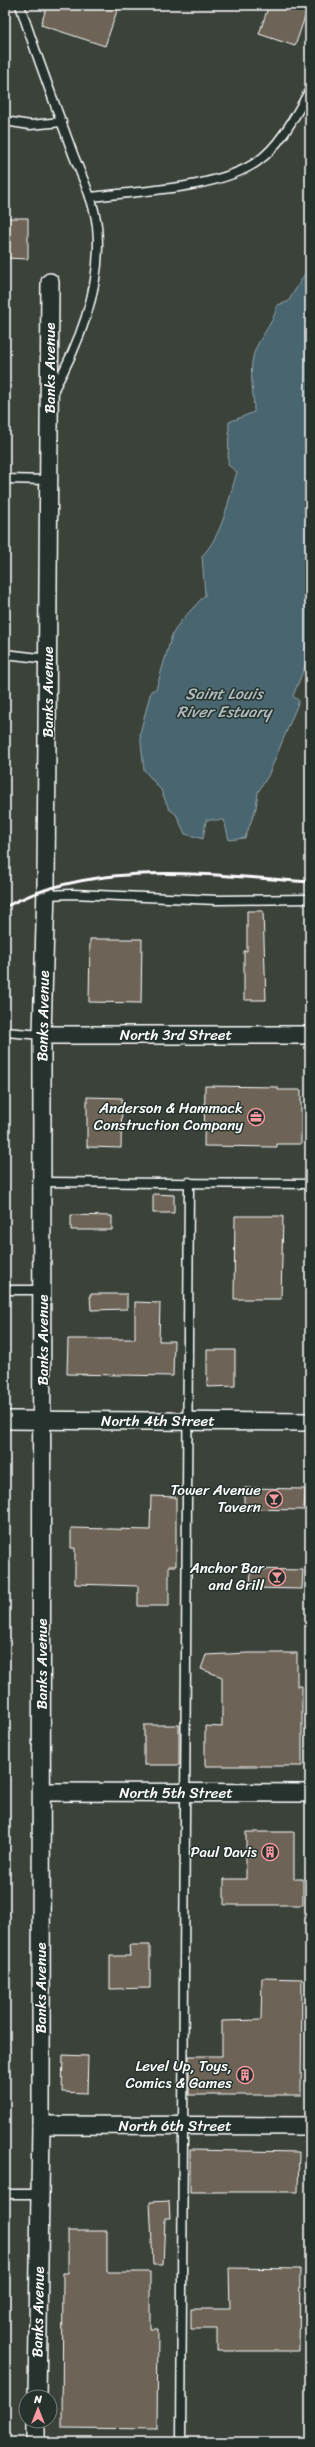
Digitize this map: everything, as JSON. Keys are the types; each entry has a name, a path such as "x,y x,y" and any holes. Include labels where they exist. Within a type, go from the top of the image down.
{"street":[{"name":"Banks Avenue","path":"37,2389 41,2125 43,1420 42,1036 46,896 50,282"},
{"name":"North 3rd Street","path":"42,1036 310,1036"},
{"name":"North 4th Street","path":"5,1420 310,1422"},
{"name":"North 5th Street","path":"42,1792 310,1793"},
{"name":"North 6th Street","path":"41,2125 310,2126"},
{"path":"36,2429 36,2442"}],"lane":[{"path":"20,5 90,197 97,226 97,260 90,304 76,345 50,396"},
{"path":"90,197 192,184 243,170 259,161 274,146 310,90"},
{"path":"5,121 30,125 62,122"},
{"path":"5,479 49,480"},
{"path":"5,654 48,659"},
{"path":"46,896 72,894 217,900 310,900"},
{"path":"5,1032 42,1036"},
{"path":"42,1182 310,1184"},
{"path":"181,2442 189,1182"},
{"path":"5,1290 43,1290"},
{"path":"5,2194 40,2194"}],"water":[{"name":"Saint Louis River Estuary","path":"310,265 310,654 293,696 299,701 268,776 258,792 256,808 245,838 229,840 224,820 206,820 203,839 185,834 176,814 169,809 161,790 144,770 140,733 151,691 156,689 172,635 180,622 205,595 202,556 215,538 220,527 228,506 237,472 228,465 229,422 254,412 251,374 252,362 256,347 272,320 277,305 288,302"}],"building":[{"path":"47,5 119,5 105,46 41,25"},
{"path":"269,5 309,5 295,46 259,34"},
{"path":"5,218 28,218 28,259 5,258"},
{"path":"247,911 263,911 266,1000 244,1000 244,951 247,951"},
{"path":"90,939 142,939 141,1003 89,1002"},
{"name":"Anderson & Hammack Construction Company","path":"205,1086 278,1087 278,1090 301,1090 301,1144 277,1144 277,1147 204,1146"},
{"path":"87,1097 122,1098 121,1148 87,1147"},
{"path":"153,1194 174,1195 174,1213 153,1213"},
{"path":"71,1215 112,1216 112,1230 71,1230"},
{"path":"235,1216 283,1216 281,1299 234,1299"},
{"path":"90,1294 127,1294 127,1309 91,1310"},
{"path":"135,1302 160,1303 159,1341 174,1341 173,1376 67,1374 68,1339 135,1339"},
{"path":"207,1350 235,1350 235,1386 207,1387"},
{"name":"Tower Avenue Tavern","path":"244,1488 305,1489 304,1510 244,1509"},
{"path":"151,1496 176,1497 176,1566 169,1566 169,1606 138,1606 138,1586 75,1584 75,1548 71,1548 71,1528 150,1530"},
{"name":"Anchor Bar and Grill","path":"251,1569 303,1570 302,1589 250,1588"},
{"path":"297,1653 297,1686 302,1686 302,1766 205,1766 205,1726 222,1727 222,1677 201,1669 206,1655"},
{"path":"144,1725 179,1725 179,1765 144,1765"},
{"path":"246,1832 294,1832 294,1879 303,1879 303,1905 224,1905 224,1879 246,1879"},
{"path":"129,1945 150,1945 150,1988 110,1989 110,1956 130,1956"},
{"path":"262,1978 302,1979 301,2095 189,2095 189,2056 222,2056 222,2021 261,2020"},
{"path":"63,2055 88,2056 87,2093 62,2092"},
{"path":"190,2150 299,2152 298,2192 190,2192"},
{"path":"169,2201 170,2218 165,2218 163,2265 153,2265 150,2202"},
{"path":"68,2231 107,2231 107,2272 150,2272 150,2329 158,2329 157,2429 62,2428 63,2273 68,2273"},
{"path":"229,2268 300,2269 299,2351 217,2351 217,2329 191,2329 191,2309 230,2309"}],"railway":[{"path":"5,907 40,892 76,881 115,876 194,874 310,882"}],"place":[{"name":"Anderson & Hammack Construction Company","path":"256,1117"},
{"name":"Tower Avenue Tavern","path":"274,1499"},
{"name":"Anchor Bar and Grill","path":"277,1577"},
{"name":"Paul Davis","path":"270,1852"},
{"name":"Level Up, Toys, Comics & Games","path":"245,2075"}]}
